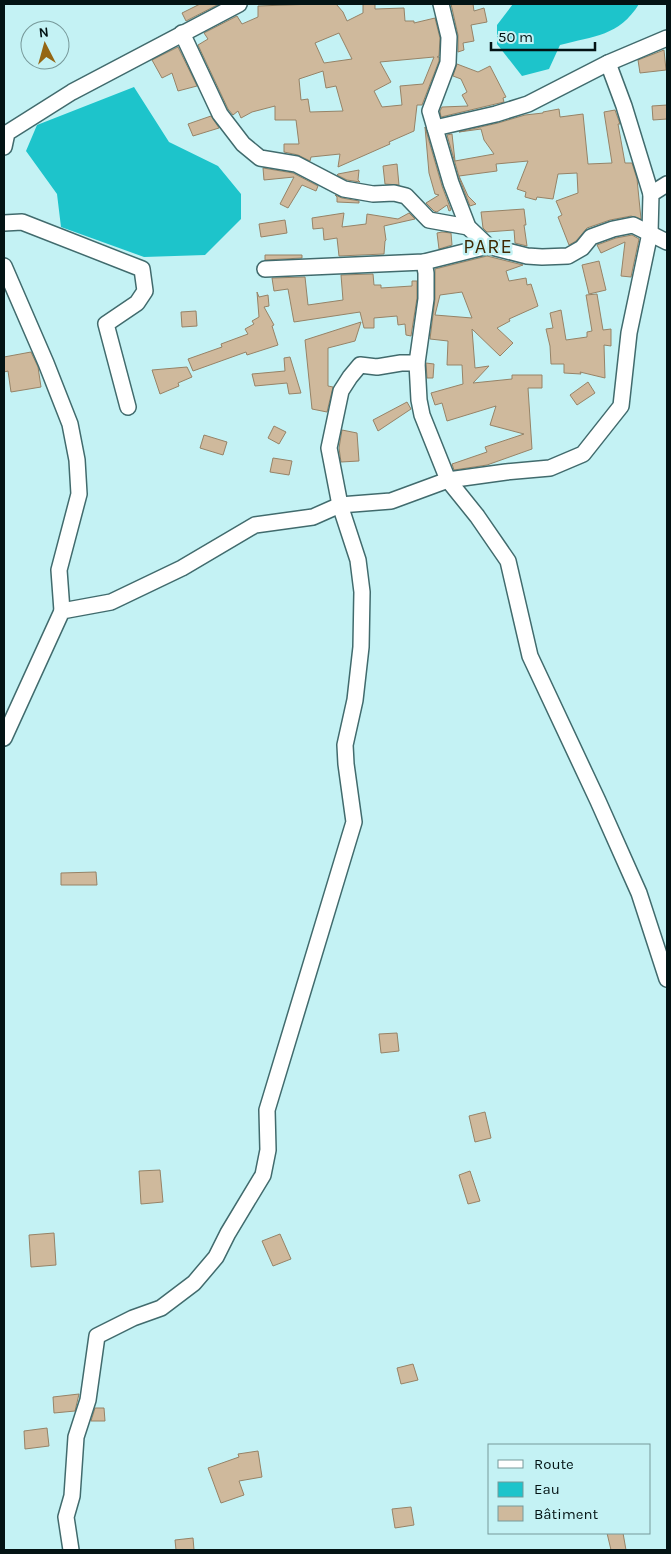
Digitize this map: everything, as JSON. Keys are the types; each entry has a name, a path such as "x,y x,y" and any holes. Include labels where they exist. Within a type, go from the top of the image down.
{"street":[{"path":"4,147 7,132 72,92 239,4"},
{"path":"440,4 449,37 448,63 430,111 451,182 468,227 488,246"},
{"path":"182,33 220,114 243,144 260,158 296,164 344,189 373,194 394,193 406,196 428,220 468,227"},
{"path":"435,128 496,114 528,104 608,63 667,38"},
{"path":"62,610 111,602 182,568 255,525 313,517 340,505 391,501 448,480 550,468 583,454 621,406 629,333 650,233 651,194 624,106 608,63"},
{"path":"651,194 667,184"},
{"path":"4,223 22,222 142,269 146,291 137,303 106,324 128,408"},
{"path":"265,269 424,262 488,246 526,256 568,256 582,248 591,237 632,225 667,242"},
{"path":"424,262 427,283 426,299 417,362 419,400 422,415 448,480 477,516 508,561 530,656 598,800 639,893 667,979"},
{"path":"4,266 70,424 78,460 79,494 59,570 62,610 4,738"},
{"path":"71,1550 66,1517 72,1496 76,1437 88,1400 97,1336 133,1318 161,1308 194,1283 216,1257 228,1233 263,1175 268,1150 267,1110 354,822 345,745 355,700 359,665 362,592 358,560 340,505 329,448 341,391 360,365 377,367 417,362"}],"water":[{"path":"513,4 639,4 623,23 614,29 595,37 560,45 549,69 522,76 497,44 497,25"},
{"path":"134,87 169,142 218,166 241,194 241,219 205,255 144,257 61,227 57,194 26,151 37,125"}],"building":[{"path":"200,4 219,4 186,21 182,13"},
{"path":"336,4 343,12 347,21 363,13 363,4 375,4 375,9 404,8 405,21 414,21 414,23 435,18 440,38 439,56 437,57 439,57 439,61 422,105 417,105 414,131 338,167 340,154 311,157 310,161 298,155 284,152 284,144 299,144 296,120 275,120 275,106 252,112 241,118 238,111 233,115 228,109 198,45 208,39 204,33 237,16 242,24 258,17 258,6","holes":["339,33 352,59 324,63 315,43","434,57 423,84 400,86 402,105 382,107 374,91 391,82 380,62","323,71 326,88 336,86 343,111 310,112 308,99 301,100 299,79"]},
{"path":"451,4 473,4 474,11 484,8 487,22 471,25 474,41 463,43 464,50 458,52 458,35"},
{"path":"178,47 197,86 178,91 172,73 162,78 152,60"},
{"path":"664,50 666,70 640,73 638,60"},
{"path":"457,64 478,72 490,66 506,97 503,98 504,102 441,117 440,111 442,107 468,106 462,95 467,92 461,79 453,76"},
{"path":"667,105 667,119 653,120 652,106"},
{"path":"559,109 560,117 583,114 588,164 612,163 604,112 615,110 620,124 618,124 625,163 632,163 637,179 641,219 631,216 610,220 587,228 576,241 569,245 558,217 562,215 556,201 578,193 577,173 558,174 553,199 537,197 536,200 525,197 526,192 517,189 528,161 496,164 497,171 459,176 468,196 476,204 470,206 460,180 447,135 452,134 455,161 494,154 484,140 481,129 459,132 525,115"},
{"path":"211,116 219,128 193,136 188,124"},
{"path":"425,127 451,210 449,211 447,205 437,212 426,203 439,195 435,194 429,173"},
{"path":"397,164 399,185 385,184 383,166"},
{"path":"263,168 293,173 318,186 316,191 302,185 288,208 280,204 294,177 264,180"},
{"path":"359,170 358,180 360,182 347,180 337,175 338,174"},
{"path":"335,195 359,201 359,203 337,202"},
{"path":"524,209 527,246 515,243 514,230 487,232 483,228 481,212"},
{"path":"344,213 342,227 366,224 367,214 398,219 409,213 415,219 384,226 386,240 384,254 339,256 337,238 324,240 323,228 313,229 312,218"},
{"path":"285,220 287,233 261,237 259,224"},
{"path":"437,233 451,233 452,245 439,249"},
{"path":"632,235 639,239 631,277 621,276 625,242 601,253 597,245 616,238"},
{"path":"265,255 302,255 302,258 265,260"},
{"path":"487,256 523,265 506,271 509,281 526,278 527,285 531,284 538,306 509,319 510,321 497,328 513,343 500,356 472,329 475,368 489,366 473,383 512,379 512,375 542,375 542,388 528,388 532,449 487,465 454,470 452,464 487,452 485,447 524,434 490,425 496,406 447,421 442,403 435,405 431,393 463,384 462,365 447,365 448,341 430,339 435,299 435,269","holes":["462,292 472,318 435,315 440,295"]},
{"path":"599,261 606,290 589,294 582,265"},
{"path":"373,274 374,285 381,285 381,288 412,286 412,281 417,281 417,298 411,336 406,335 405,324 398,325 397,316 374,318 374,328 364,328 360,312 294,322 288,289 274,291 272,278 305,277 308,305 343,300 341,275"},
{"path":"257,292 259,297 268,295 269,306 264,307 274,325 272,326 278,345 247,355 246,352 193,371 188,359 222,347 221,344 248,334 245,329 254,324 252,321 259,317"},
{"path":"597,294 603,330 611,329 611,346 604,345 605,378 580,372 581,374 564,373 564,364 551,364 550,346 546,329 553,328 550,313 561,310 566,340 587,337 587,332 592,331 586,295"},
{"path":"196,311 197,326 182,327 181,312"},
{"path":"361,322 355,341 328,348 328,386 333,387 327,412 312,409 305,340"},
{"path":"31,352 38,367 41,387 11,392 8,371 4,372 4,357"},
{"path":"290,357 301,393 289,394 287,383 255,386 252,374 285,371 284,358"},
{"path":"426,363 434,364 433,378 427,378"},
{"path":"187,367 192,377 178,383 179,386 160,394 152,370"},
{"path":"588,382 595,393 577,405 570,395"},
{"path":"407,402 411,409 378,431 373,420"},
{"path":"274,426 286,432 279,444 268,438"},
{"path":"342,430 357,433 359,461 341,462 339,448"},
{"path":"204,435 227,442 223,455 200,448"},
{"path":"273,458 292,461 289,475 270,472"},
{"path":"96,872 97,885 61,885 61,873"},
{"path":"397,1033 399,1051 381,1053 379,1034"},
{"path":"485,1112 491,1138 475,1142 469,1116"},
{"path":"160,1170 163,1202 141,1204 139,1171"},
{"path":"470,1171 480,1201 468,1204 459,1175"},
{"path":"54,1233 56,1265 31,1267 29,1235"},
{"path":"280,1234 291,1259 273,1266 262,1241"},
{"path":"413,1364 418,1380 401,1384 397,1368"},
{"path":"79,1394 75,1411 54,1413 53,1397"},
{"path":"95,1408 104,1408 105,1421 91,1421"},
{"path":"47,1428 49,1446 25,1449 24,1431"},
{"path":"258,1451 262,1477 239,1481 244,1495 221,1503 208,1468 239,1457 238,1454"},
{"path":"411,1507 414,1525 395,1528 392,1509"},
{"path":"607,1534 623,1534 626,1550 611,1550"},
{"path":"193,1538 194,1550 176,1550 175,1540"}],"district":[{"name":"PARE","path":"488,246"}]}
